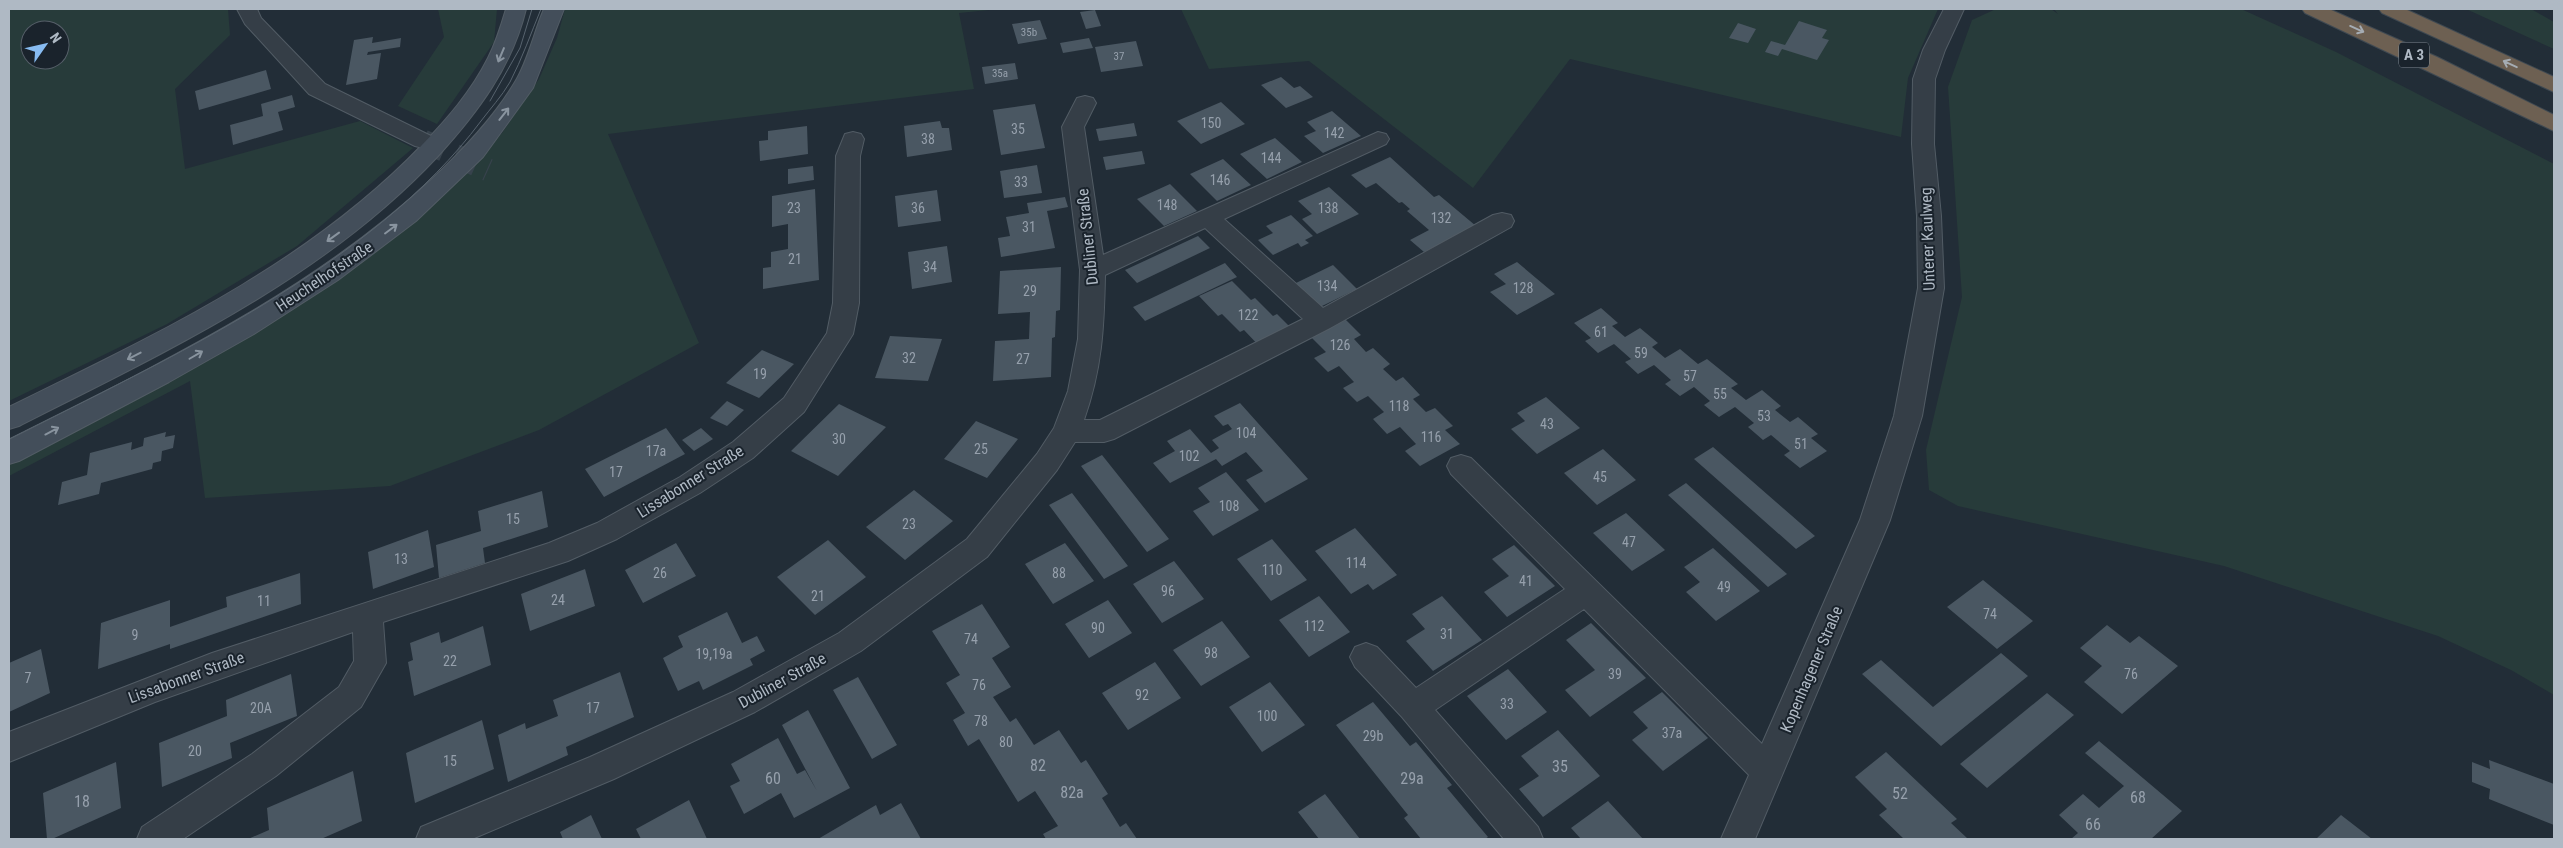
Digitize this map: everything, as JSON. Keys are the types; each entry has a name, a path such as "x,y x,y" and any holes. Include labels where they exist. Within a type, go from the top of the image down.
{"highway":[{"name":"A 3","path":"2312,9 2429,62 2554,124"},
{"name":"A 3","path":"2388,9 2554,85"}],"main road":[{"name":"Heuchelhofstraße","path":"9,419 170,338 300,261 373,208 427,156 476,99 500,59 516,9"},
{"name":"Heuchelhofstraße","path":"9,453 174,367 258,320 323,278 417,210 473,154 514,101 541,54 554,9"}],"street":[{"path":"246,9 252,20 318,89 423,141"},
{"name":"Unterer Kaulweg","path":"1883,499 1908,416 1931,288 1929,216 1923,144 1924,79 1934,50 1954,9"},
{"name":"Dubliner Straße","path":"433,839 676,735 744,702 850,642 977,548 1024,492 1067,431 1081,391 1091,339 1094,270 1073,127 1085,104"},
{"name":"Lissabonner Straße","path":"9,747 90,712 219,664 558,552 607,531 690,485 736,455 794,405 840,334 846,303 848,156 853,139"},
{"path":"1094,270 1378,140"},
{"path":"1208,218 1321,321"},
{"path":"1067,431 1104,431 1321,321 1502,221"},
{"path":"1461,466 1768,772"},
{"name":"Kopenhagener Straße","path":"1738,839 1883,499"},
{"path":"1413,707 1586,591"},
{"path":"154,839 264,765 350,697 370,663 367,615"},
{"path":"1366,657 1413,707 1526,839"}],"green space":[{"path":"9,9 228,9 230,35 175,89 185,169 360,121 413,148 297,246 167,324 9,401"},
{"path":"438,9 497,9 494,42 437,124 398,106 444,37"},
{"path":"565,9 999,9 959,13 974,89 608,134 699,343 539,430 390,486 205,498 190,381 9,476 9,462 57,437 445,192 502,133 539,79 557,38"},
{"path":"1181,9 1938,9 1908,78 1901,137 1570,59 1473,188 1309,61 1209,69"},
{"path":"1996,9 2051,9 2058,14 2054,9 2241,9 2336,52 2554,164 2554,695 2511,670 2438,636 2224,566 1958,506 1929,490 1926,450 1962,297 1948,87 1972,20"},
{"path":"2466,9 2531,9 2554,22 2554,49"}],"building":[{"path":"1095,10 1101,26 1086,29 1080,12"},
{"path":"1040,20 1047,39 1018,44 1012,24"},
{"path":"1799,21 1827,30 1822,38 1829,40 1817,60 1782,49 1778,56 1765,52 1771,41 1785,45"},
{"path":"1738,23 1756,29 1748,43 1729,38"},
{"path":"373,37 372,43 401,38 400,47 368,52 367,55 381,53 377,79 346,85 354,40"},
{"path":"1089,38 1093,48 1063,53 1060,43"},
{"path":"1136,41 1143,66 1101,72 1095,47"},
{"path":"1015,63 1018,79 985,84 982,67"},
{"path":"266,70 271,89 199,110 195,91"},
{"path":"1281,77 1294,88 1300,86 1313,97 1286,108 1261,85"},
{"path":"292,95 295,107 278,112 283,130 233,145 230,125 263,116 261,104"},
{"path":"1221,102 1245,124 1201,144 1177,121"},
{"path":"1035,104 1045,148 1001,155 993,110"},
{"path":"1332,111 1361,136 1323,153 1304,136 1316,131 1307,122"},
{"path":"940,121 942,128 949,128 952,150 907,157 904,126"},
{"path":"1134,123 1137,136 1099,141 1096,129"},
{"path":"807,126 808,154 760,161 759,141 768,140 768,131"},
{"path":"1275,138 1302,162 1267,179 1240,154"},
{"path":"1142,151 1145,164 1106,170 1103,157"},
{"path":"1390,157 1434,197 1439,195 1476,226 1424,252 1410,240 1429,230 1407,211 1410,209 1402,202 1399,203 1376,183 1366,188 1351,175"},
{"path":"1223,159 1251,185 1217,201 1190,174"},
{"path":"1037,165 1042,193 1004,198 1000,171"},
{"path":"813,166 814,180 788,184 788,169"},
{"path":"1170,184 1197,211 1164,226 1137,199"},
{"path":"1329,187 1359,214 1317,234 1302,219 1312,214 1298,201"},
{"path":"815,189 819,280 763,289 763,268 771,267 771,252 788,249 788,224 772,227 772,196"},
{"path":"937,190 941,221 898,227 895,196"},
{"path":"1065,197 1068,207 1047,211 1055,248 1001,257 998,238 1010,236 1006,217 1029,213 1027,203"},
{"path":"1291,215 1313,236 1305,240 1309,243 1301,247 1298,243 1273,255 1258,240 1273,233 1266,226"},
{"path":"1198,236 1210,248 1137,283 1125,270"},
{"path":"947,246 952,282 912,289 908,252"},
{"path":"1517,262 1555,294 1517,315 1490,292 1506,284 1494,274"},
{"path":"1225,263 1237,277 1145,321 1133,307"},
{"path":"1333,265 1357,289 1320,307 1296,283"},
{"path":"1061,267 1060,310 1056,311 1055,337 1052,338 1051,377 993,381 995,341 1029,339 1030,312 998,314 1000,271"},
{"path":"1232,281 1251,300 1255,298 1273,316 1277,314 1296,333 1263,350 1244,330 1240,332 1222,314 1218,316 1199,296"},
{"path":"1601,308 1618,323 1612,326 1625,337 1640,328 1658,343 1652,347 1665,358 1680,349 1698,364 1707,359 1738,384 1731,388 1746,400 1762,390 1781,406 1775,410 1790,422 1798,417 1818,434 1811,438 1827,451 1800,468 1784,455 1790,451 1771,435 1763,440 1748,427 1754,423 1735,407 1719,417 1704,405 1710,401 1694,387 1680,396 1665,384 1671,380 1654,365 1638,374 1625,362 1631,359 1614,344 1598,353 1585,341 1591,338 1574,323"},
{"path":"1345,319 1361,335 1354,339 1366,352 1373,348 1390,364 1383,369 1396,381 1403,377 1420,395 1413,399 1426,412 1435,408 1453,426 1445,430 1460,444 1420,466 1405,451 1416,444 1400,427 1387,434 1373,419 1384,412 1368,396 1357,402 1343,388 1354,382 1339,366 1328,372 1314,358 1326,352 1311,337"},
{"path":"890,336 942,339 928,381 875,378"},
{"path":"762,350 794,364 759,398 726,383"},
{"path":"1546,397 1580,428 1537,454 1511,429 1525,421 1517,413"},
{"path":"727,401 744,410 727,426 710,418"},
{"path":"1240,403 1308,479 1265,503 1246,480 1263,471 1246,452 1222,466 1216,459 1170,483 1153,463 1175,451 1167,441 1190,429 1211,453 1219,448 1212,440 1232,429 1228,424 1223,426 1214,416"},
{"path":"839,404 886,427 838,476 791,451"},
{"path":"976,421 1018,439 987,478 944,459"},
{"path":"666,428 685,454 604,497 585,469"},
{"path":"701,428 713,439 694,451 682,440"},
{"path":"166,432 165,437 175,435 173,448 162,451 161,461 153,463 152,469 101,483 99,494 58,505 62,482 87,475 90,453 132,442 131,450 143,446 144,438"},
{"path":"1713,447 1815,536 1796,549 1694,459"},
{"path":"1603,449 1636,480 1597,505 1564,473"},
{"path":"1102,455 1169,539 1147,552 1081,466"},
{"path":"1226,472 1259,510 1213,536 1193,511 1210,502 1198,488"},
{"path":"1686,483 1787,574 1768,587 1668,495"},
{"path":"914,490 953,521 905,560 866,527"},
{"path":"542,491 548,527 483,548 485,563 439,578 436,545 481,531 478,511"},
{"path":"1072,493 1128,566 1104,579 1049,505"},
{"path":"1626,513 1665,550 1632,571 1593,533"},
{"path":"1355,528 1397,575 1373,590 1368,584 1351,594 1315,551"},
{"path":"428,530 434,567 373,589 368,552"},
{"path":"1272,539 1307,580 1271,601 1237,559"},
{"path":"828,540 866,577 815,615 777,577"},
{"path":"676,543 696,576 643,603 625,570"},
{"path":"1065,543 1094,581 1053,604 1025,564"},
{"path":"1514,545 1555,586 1507,617 1484,592 1509,576 1492,559"},
{"path":"1713,548 1760,591 1716,621 1686,592 1700,582 1684,567"},
{"path":"1174,561 1204,599 1162,623 1133,584"},
{"path":"585,569 595,606 530,631 521,594"},
{"path":"300,573 301,604 170,649 170,644 98,669 101,623 170,600 170,627 227,607 226,597"},
{"path":"1983,580 2033,621 1997,649 1947,607"},
{"path":"1319,596 1350,632 1309,657 1279,620"},
{"path":"1442,596 1482,640 1433,671 1406,641 1425,629 1412,614"},
{"path":"1108,600 1132,633 1089,658 1065,624"},
{"path":"982,604 1010,647 992,658 1011,687 993,697 1010,722 1016,718 1034,745 1059,730 1081,763 1086,760 1108,794 1102,798 1120,827 1126,823 1137,839 1046,839 1043,834 1058,826 1035,791 1018,802 979,739 968,746 953,720 965,713 946,683 960,675 932,631"},
{"path":"727,612 742,643 757,636 765,651 750,659 753,665 703,690 699,681 678,691 663,658 683,647 678,636"},
{"path":"1222,621 1250,657 1201,686 1173,650"},
{"path":"1591,623 1646,678 1590,717 1565,690 1595,670 1566,640"},
{"path":"2107,625 2130,643 2139,636 2178,666 2122,714 2084,682 2102,666 2080,648"},
{"path":"483,626 491,665 414,696 408,662 413,660 410,643 439,632 441,643"},
{"path":"41,649 50,693 9,712 9,663"},
{"path":"2001,653 2028,676 1941,746 1862,674 1881,660 1933,707"},
{"path":"1155,662 1181,698 1128,730 1102,693"},
{"path":"1508,669 1547,712 1506,740 1467,696"},
{"path":"620,672 634,717 566,747 568,755 508,782 498,735 525,723 526,729 558,716 553,700"},
{"path":"291,674 297,716 230,743 232,758 162,787 159,743 227,716 226,700"},
{"path":"858,677 897,745 872,759 833,690"},
{"path":"1270,682 1305,725 1262,752 1229,707"},
{"path":"1662,692 1708,738 1663,771 1632,740 1648,728 1633,712"},
{"path":"2047,693 2074,715 1987,788 1960,764"},
{"path":"1373,702 1410,746 1416,742 1452,785 1447,788 1488,837 1485,839 1421,839 1404,818 1408,815 1336,725"},
{"path":"808,710 850,788 794,818 781,793 744,814 730,786 740,781 731,764 778,738 797,774 805,770 817,791 782,725"},
{"path":"482,720 494,769 415,803 406,753"},
{"path":"1558,730 1600,776 1543,817 1519,789 1539,776 1521,756"},
{"path":"2099,741 2182,811 2151,839 2071,839 2078,833 2059,815 2083,794 2099,808 2124,786 2085,753"},
{"path":"1886,752 1957,819 1951,823 1968,839 1904,839 1879,815 1887,809 1855,777"},
{"path":"2489,760 2554,784 2554,825 2489,799 2490,789 2472,782 2472,762 2490,769"},
{"path":"116,762 121,808 52,839 47,839 43,793"},
{"path":"353,771 362,821 321,839 248,839 269,830 267,808"},
{"path":"1325,794 1360,839 1319,839 1298,812"},
{"path":"689,800 707,839 641,839 636,829"},
{"path":"1608,801 1643,839 1581,839 1571,828"},
{"path":"901,803 921,839 818,839 876,805 880,815"},
{"path":"591,815 602,839 563,839 560,832"},
{"path":"2341,815 2372,839 2316,839"}],"tunnel":[{"path":"423,141 488,170"}],"tram line":[{"path":"490,101 520,48 532,9"},
{"path":"9,439 199,342 264,304 326,264 384,220 436,173 500,97 510,82 541,9"}]}
